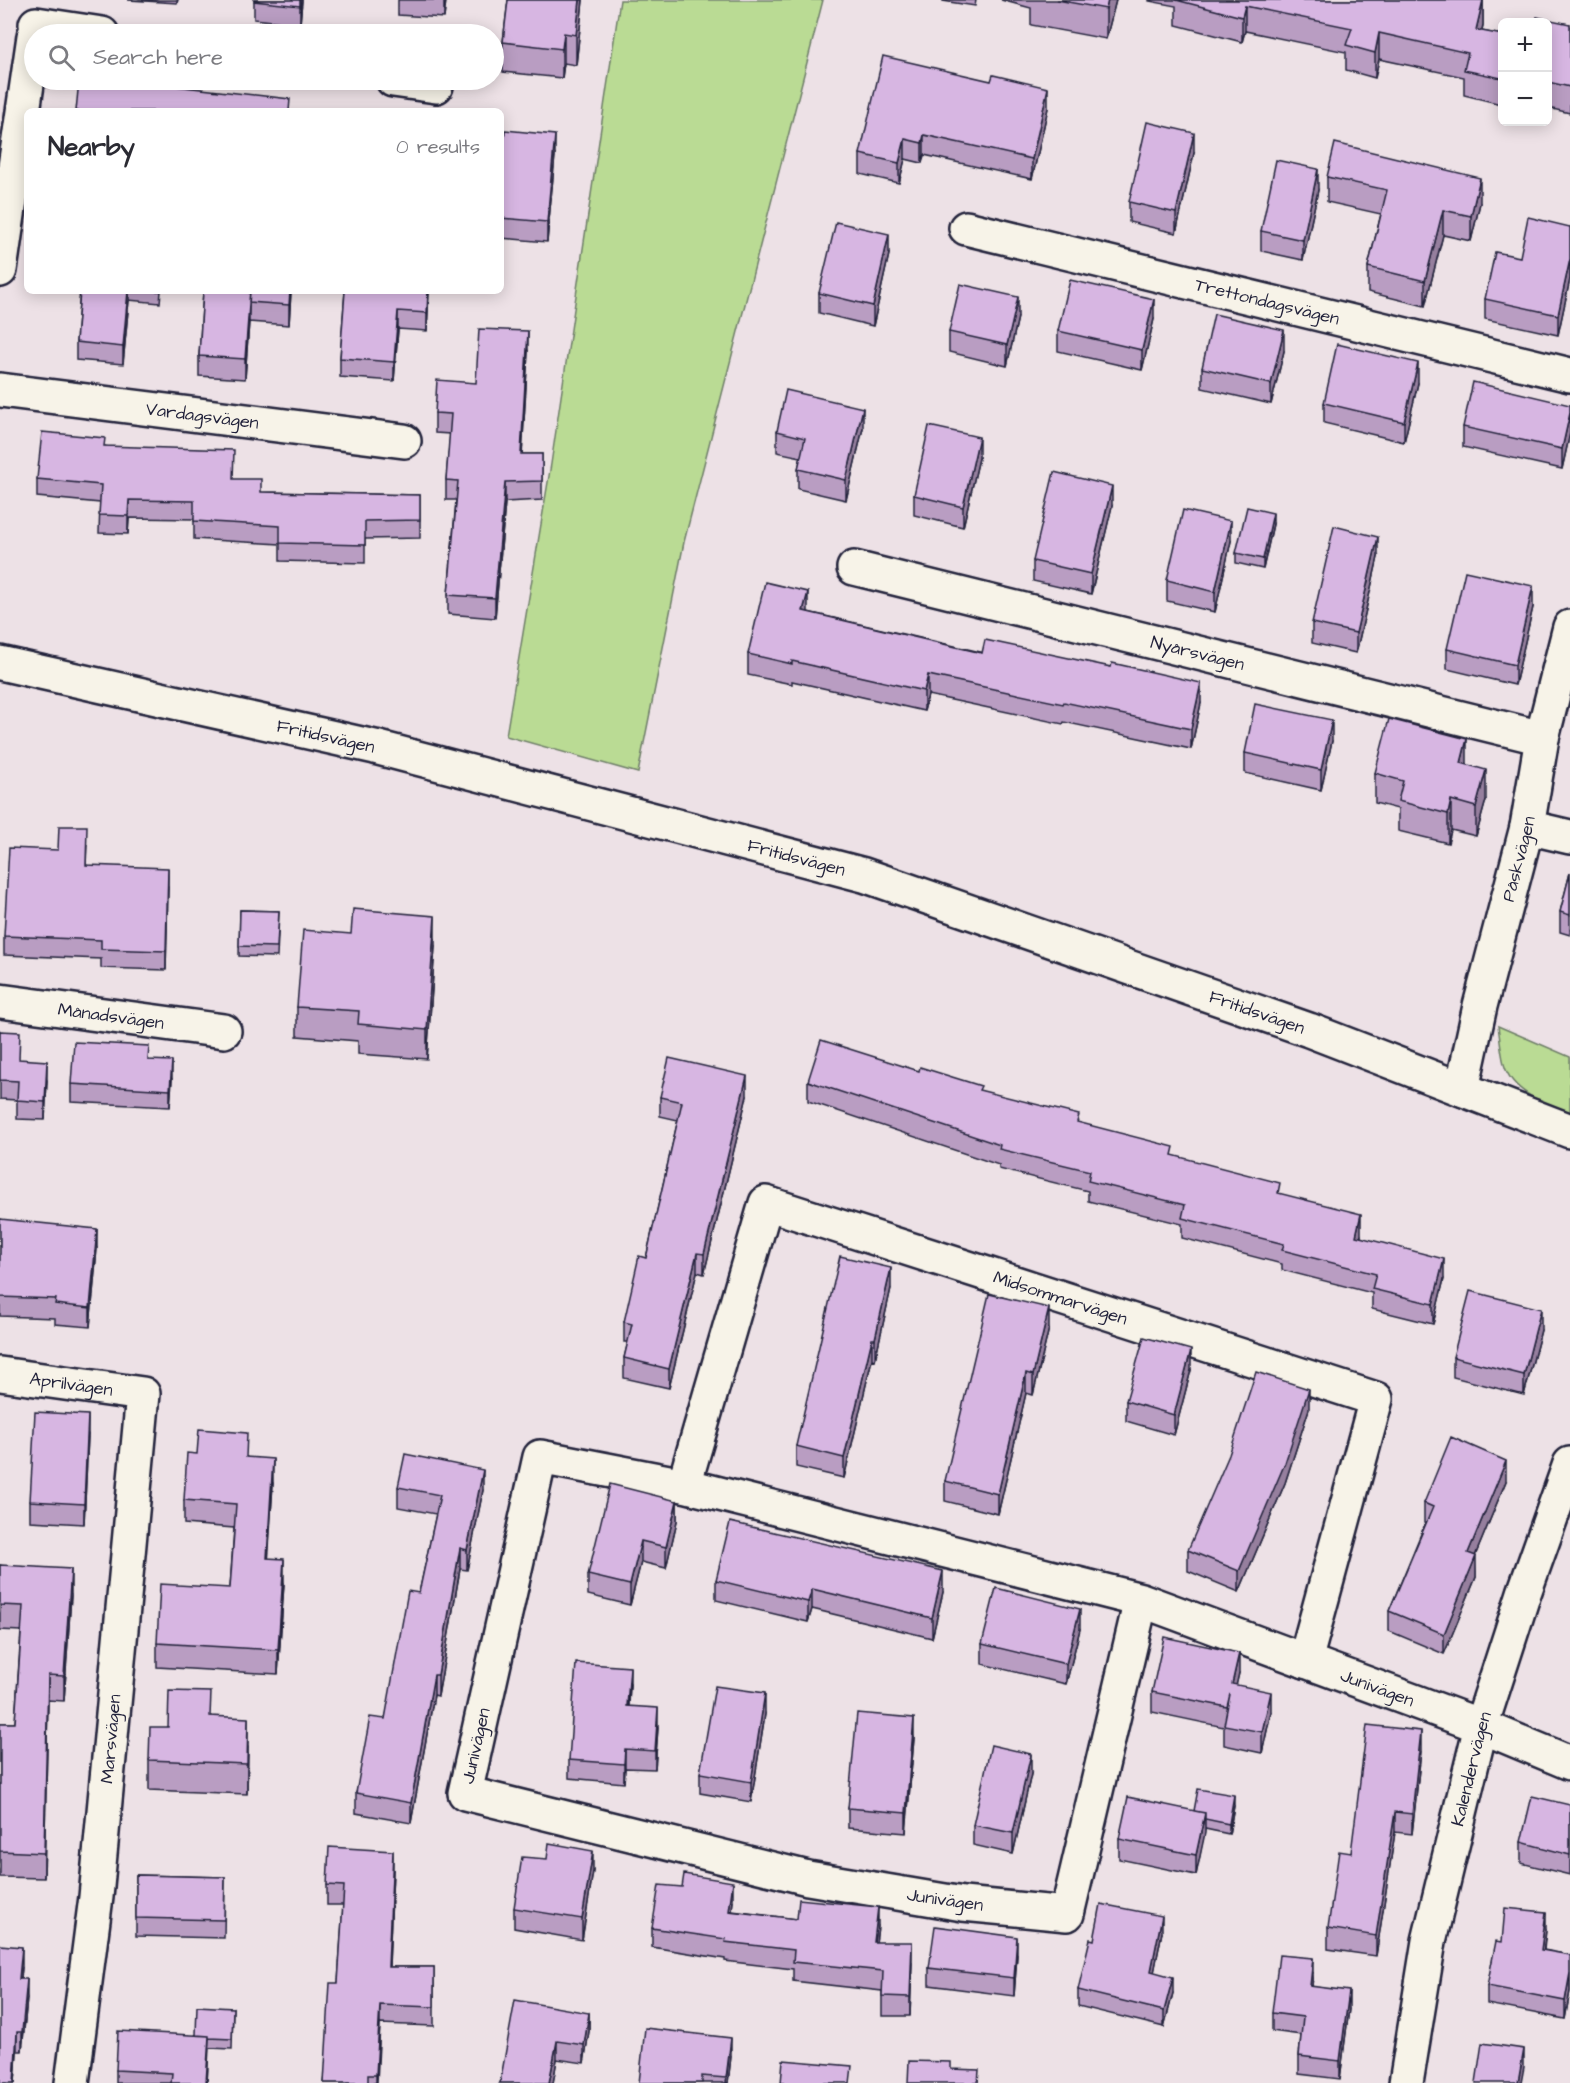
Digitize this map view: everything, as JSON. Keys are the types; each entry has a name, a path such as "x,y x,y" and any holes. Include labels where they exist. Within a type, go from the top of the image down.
{"street":[{"path":"0,270 26,90"},
{"name":"Trettondagsvägen","path":"966,228 1570,375"},
{"name":"Vardagsvägen","path":"0,390 404,441"},
{"name":"Nyårsvägen","path":"854,568 1542,738"},
{"name":"Påskvägen","path":"1462,1089 1480,1006 1527,826 1542,738 1570,627"},
{"name":"Fritidsvägen","path":"0,663 375,747 864,875 1309,1030 1570,1131"},
{"path":"1527,826 1570,837"},
{"name":"Månadsvägen","path":"0,1001 224,1032"},
{"name":"Midsommarvägen","path":"684,1485 766,1203 1376,1399 1305,1661"},
{"name":"Aprilvägen","path":"0,1374 143,1394"},
{"name":"Marsvägen","path":"72,2083 96,1897 143,1394"},
{"name":"Junivägen","path":"1141,1600 1067,1914 963,1904 808,1878 465,1794 540,1457 684,1485 1141,1600 1481,1726 1570,1763"},
{"name":"Kalendervägen","path":"1406,2083 1429,1941 1481,1726 1524,1593 1570,1464"}],"green space":[{"path":"620,0 823,0 684,542 638,773 506,736 551,464"},
{"path":"1498,1026 1570,1057 1570,1114 1531,1096 1514,1082 1504,1064"}],"building":[{"path":"300,0 300,6 254,1"},
{"path":"508,0 580,0 576,35 564,33 562,49 504,42"},
{"path":"1057,0 1108,0 1106,9"},
{"path":"1176,0 1483,0 1476,30 1498,34 1498,77 1464,70 1468,53 1379,33 1375,53 1346,45 1352,28 1245,6 1242,17"},
{"path":"1552,20 1570,24 1570,87 1552,83"},
{"path":"883,56 991,81 993,75 1048,88 1032,159 924,135 922,143 905,139 899,163 860,154"},
{"path":"78,90 211,90 290,99 289,108 76,108"},
{"path":"1147,122 1194,133 1176,213 1129,202"},
{"path":"505,130 555,135 547,222 504,218"},
{"path":"1335,143 1480,178 1471,216 1443,210 1425,281 1368,267 1387,190 1327,177"},
{"path":"1276,160 1318,169 1303,240 1261,231"},
{"path":"1528,217 1570,227 1570,259 1558,315 1485,299 1495,252 1520,257"},
{"path":"836,222 889,234 873,306 819,293"},
{"path":"1070,280 1154,299 1142,350 1058,331"},
{"path":"960,284 1018,297 1007,345 949,332"},
{"path":"80,294 128,294 123,347 76,342"},
{"path":"203,294 290,294 289,305 249,302 245,359 199,356"},
{"path":"345,294 428,294 427,313 398,311 394,362 340,358"},
{"path":"1214,314 1284,330 1271,384 1202,368"},
{"path":"479,329 528,331 521,454 542,454 542,481 505,482 495,598 448,595 458,481 446,480 451,414 435,413 437,380 476,383"},
{"path":"1337,344 1418,363 1404,422 1324,403"},
{"path":"1473,382 1570,405 1562,449 1463,427"},
{"path":"786,390 863,408 846,480 798,469 805,438 777,431"},
{"path":"929,426 979,437 963,507 914,495"},
{"path":"42,432 105,438 104,446 234,450 233,479 261,479 261,492 420,495 420,520 365,521 365,545 280,543 280,526 194,521 194,501 129,500 128,516 99,515 101,485 37,479"},
{"path":"1054,472 1112,486 1091,574 1033,561"},
{"path":"1247,507 1273,513 1263,559 1236,553"},
{"path":"1183,510 1231,521 1215,592 1167,580"},
{"path":"1334,526 1378,537 1356,633 1312,623"},
{"path":"1465,571 1533,586 1515,665 1447,649"},
{"path":"765,582 808,592 803,611 982,653 985,640 1111,667 1112,663 1201,683 1191,729 928,675 924,691 792,661 792,664 748,654"},
{"path":"1255,704 1332,720 1321,770 1245,753"},
{"path":"1389,719 1467,739 1461,763 1486,770 1476,807 1451,800 1448,814 1398,801 1403,781 1375,773"},
{"path":"59,826 87,826 86,865 168,868 166,951 101,949 101,940 4,936 9,848 58,850"},
{"path":"1570,873 1570,915 1560,912"},
{"path":"353,909 435,916 427,1030 358,1024 359,1011 297,1007 303,930 351,934"},
{"path":"240,910 279,911 277,947 239,946"},
{"path":"0,1031 20,1032 19,1059 47,1061 45,1102 17,1100 18,1081 0,1080"},
{"path":"821,1040 919,1071 920,1067 981,1086 979,1090 1079,1115 1077,1122 1174,1147 1172,1155 1280,1183 1278,1193 1361,1214 1356,1236 1444,1259 1433,1304 1372,1289 1376,1274 1282,1250 1284,1244 1182,1218 1185,1205 1088,1181 1090,1171 999,1149 1000,1145 808,1081"},
{"path":"74,1042 149,1046 148,1060 172,1061 170,1090 71,1084"},
{"path":"669,1058 747,1076 704,1254 697,1253 669,1369 624,1358 632,1324 624,1322 639,1256 646,1258 682,1102 660,1097"},
{"path":"0,1219 97,1229 90,1308 55,1304 56,1299 0,1297"},
{"path":"840,1256 891,1268 844,1458 796,1446"},
{"path":"1470,1291 1541,1309 1524,1375 1453,1357"},
{"path":"989,1294 1049,1308 1033,1375 1026,1373 998,1494 945,1481"},
{"path":"1144,1337 1191,1350 1174,1415 1126,1401"},
{"path":"1256,1372 1309,1389 1285,1463 1239,1571 1188,1550 1229,1455"},
{"path":"35,1412 88,1415 84,1504 30,1501"},
{"path":"199,1429 247,1433 246,1457 273,1459 267,1558 284,1559 278,1650 157,1643 160,1584 230,1588 236,1504 184,1500 187,1453 197,1454"},
{"path":"1451,1437 1506,1461 1468,1553 1476,1556 1444,1634 1389,1611 1433,1507 1424,1503"},
{"path":"405,1454 483,1470 467,1550 460,1548 438,1675 434,1675 411,1803 356,1793 370,1717 385,1719 408,1591 419,1593 440,1495 398,1487"},
{"path":"610,1484 677,1501 666,1547 641,1541 630,1585 588,1575"},
{"path":"730,1522 943,1571 932,1618 812,1589 808,1602 716,1580"},
{"path":"0,1565 71,1569 64,1676 48,1675 44,1853 0,1851 0,1723 15,1723 23,1606 0,1605"},
{"path":"996,1588 1080,1609 1066,1664 982,1644"},
{"path":"1164,1637 1239,1653 1232,1684 1271,1692 1262,1732 1224,1725 1230,1694 1227,1707 1152,1692"},
{"path":"576,1663 630,1667 627,1706 658,1708 655,1751 625,1749 624,1764 569,1760"},
{"path":"715,1686 765,1693 751,1782 700,1773"},
{"path":"169,1691 211,1692 210,1716 248,1718 247,1764 149,1760 150,1727 168,1727"},
{"path":"857,1713 914,1718 906,1813 848,1808"},
{"path":"1367,1725 1421,1731 1412,1814 1395,1812 1376,1936 1328,1928 1339,1851 1351,1853"},
{"path":"991,1745 1031,1754 1013,1833 973,1825"},
{"path":"1198,1789 1234,1795 1229,1824 1205,1819 1205,1813 1194,1811"},
{"path":"1532,1796 1570,1805 1570,1855 1521,1842"},
{"path":"1128,1797 1205,1813 1196,1855 1119,1839"},
{"path":"549,1843 593,1851 582,1919 514,1908 522,1857 547,1859"},
{"path":"329,1847 393,1851 388,1967 434,1967 434,2007 380,2005 376,2075 368,2075 368,2083 324,2083 330,1983 338,1983 344,1886 327,1885"},
{"path":"684,1874 733,1882 729,1911 797,1919 799,1899 878,1907 874,1942 912,1942 910,1997 882,1996 883,1971 793,1962 794,1950 725,1942 726,1939 652,1928 659,1885 682,1887"},
{"path":"136,1875 225,1877 224,1920 136,1918"},
{"path":"1101,1904 1162,1916 1151,1971 1173,1977 1164,2011 1078,1990 1090,1939 1094,1940"},
{"path":"1505,1908 1546,1912 1541,1950 1570,1955 1570,1973 1565,2001 1487,1986 1496,1941 1502,1942"},
{"path":"935,1926 1017,1937 1014,1978 929,1968"},
{"path":"0,1945 22,1947 19,1979 27,1979 22,2032 17,2032 14,2083 0,2083"},
{"path":"1279,1955 1313,1958 1310,1986 1349,1991 1340,2061 1299,2056 1303,2017 1272,2013"},
{"path":"515,2000 589,2013 584,2045 557,2041 549,2083 500,2083"},
{"path":"197,2006 233,2008 232,2039 196,2035"},
{"path":"645,2028 731,2038 726,2078 702,2076 702,2083 639,2083"},
{"path":"118,2031 209,2036 206,2083 171,2083 172,2073 116,2070"},
{"path":"1482,2043 1524,2049 1518,2083 1476,2083"},
{"path":"783,2060 852,2066 850,2083 781,2083"},
{"path":"909,2061 951,2062 951,2069 979,2070 978,2083 908,2083"}]}
